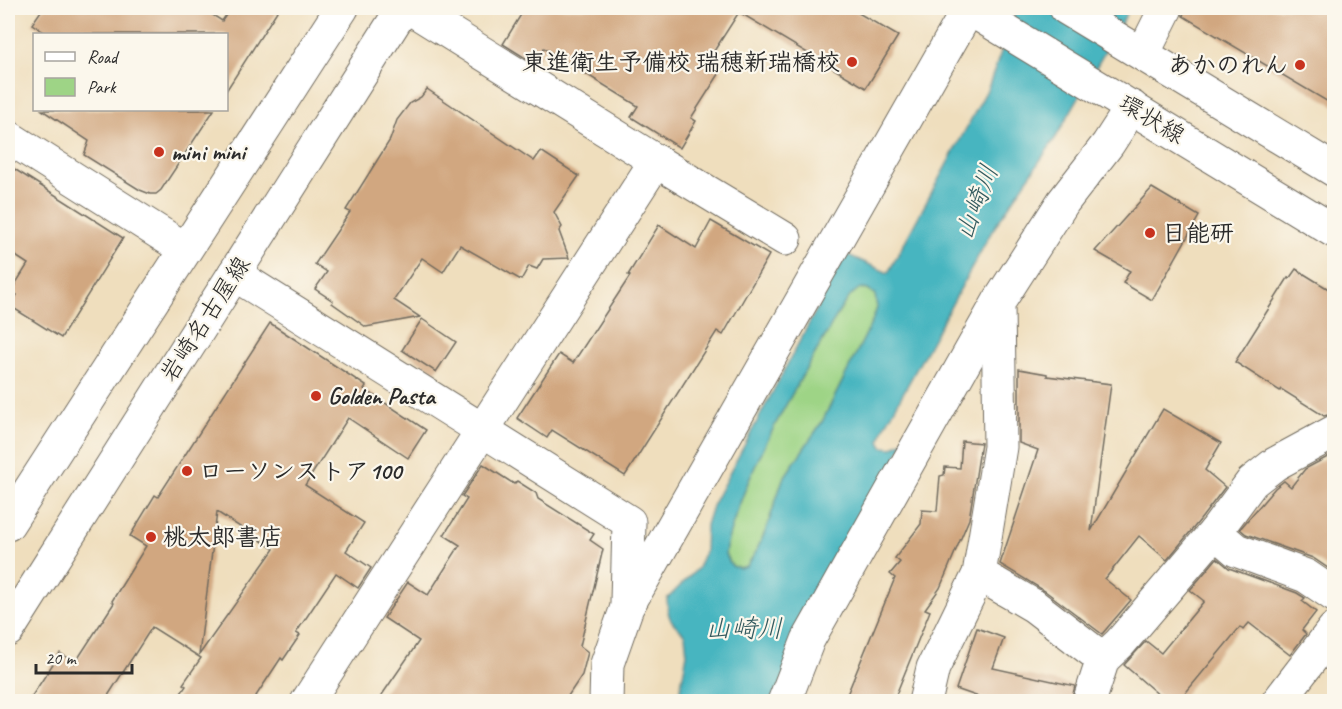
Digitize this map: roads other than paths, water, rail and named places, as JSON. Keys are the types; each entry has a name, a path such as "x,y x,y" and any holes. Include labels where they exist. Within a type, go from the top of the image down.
{"street":[{"path":"8,524 342,8"},
{"name":"岩崎名古屋線","path":"8,630 403,8"},
{"path":"410,8 786,239"},
{"path":"1066,8 1335,170"},
{"path":"1143,54 1166,8"},
{"path":"606,702 607,664 627,607 972,10"},
{"name":"環状線","path":"972,10 1335,231"},
{"path":"784,702 808,640 998,303 1063,201 1108,144 1119,99"},
{"path":"8,137 185,249"},
{"path":"307,702 656,161"},
{"path":"234,274 629,522 627,607"},
{"path":"925,702 933,668 979,574 1000,447 998,303"},
{"path":"1089,702 1102,659 1120,643 1215,532 1252,482 1275,464 1335,432"},
{"path":"1215,532 1236,550 1306,576 1335,595"},
{"path":"979,574 1034,606 1102,659"},
{"path":"1278,702 1335,628"}],"water":[{"name":"山崎川","path":"1017,8 1130,8 1056,137 992,231 883,430 880,441 883,447 892,448 905,440 775,701 678,701 687,654 685,635 669,617 667,599 698,568 705,551 706,525 712,506 846,254 888,273 988,88","holes":["860,288 875,294 877,308 872,322 822,422 783,479 756,552 747,566 740,568 732,566 725,554 726,547 744,493 767,440 843,305"]}],"place":[{"name":"東進衛生予備校 瑞穂新瑞橋校","path":"852,62"},
{"name":"あかのれん","path":"1300,65"},
{"name":"mini mini","path":"159,152"},
{"name":"日能研","path":"1150,233"},
{"name":"Golden Pasta","path":"316,396"},
{"name":"ローソンストア100","path":"187,471"},
{"name":"桃太郎書店","path":"151,537"}]}
